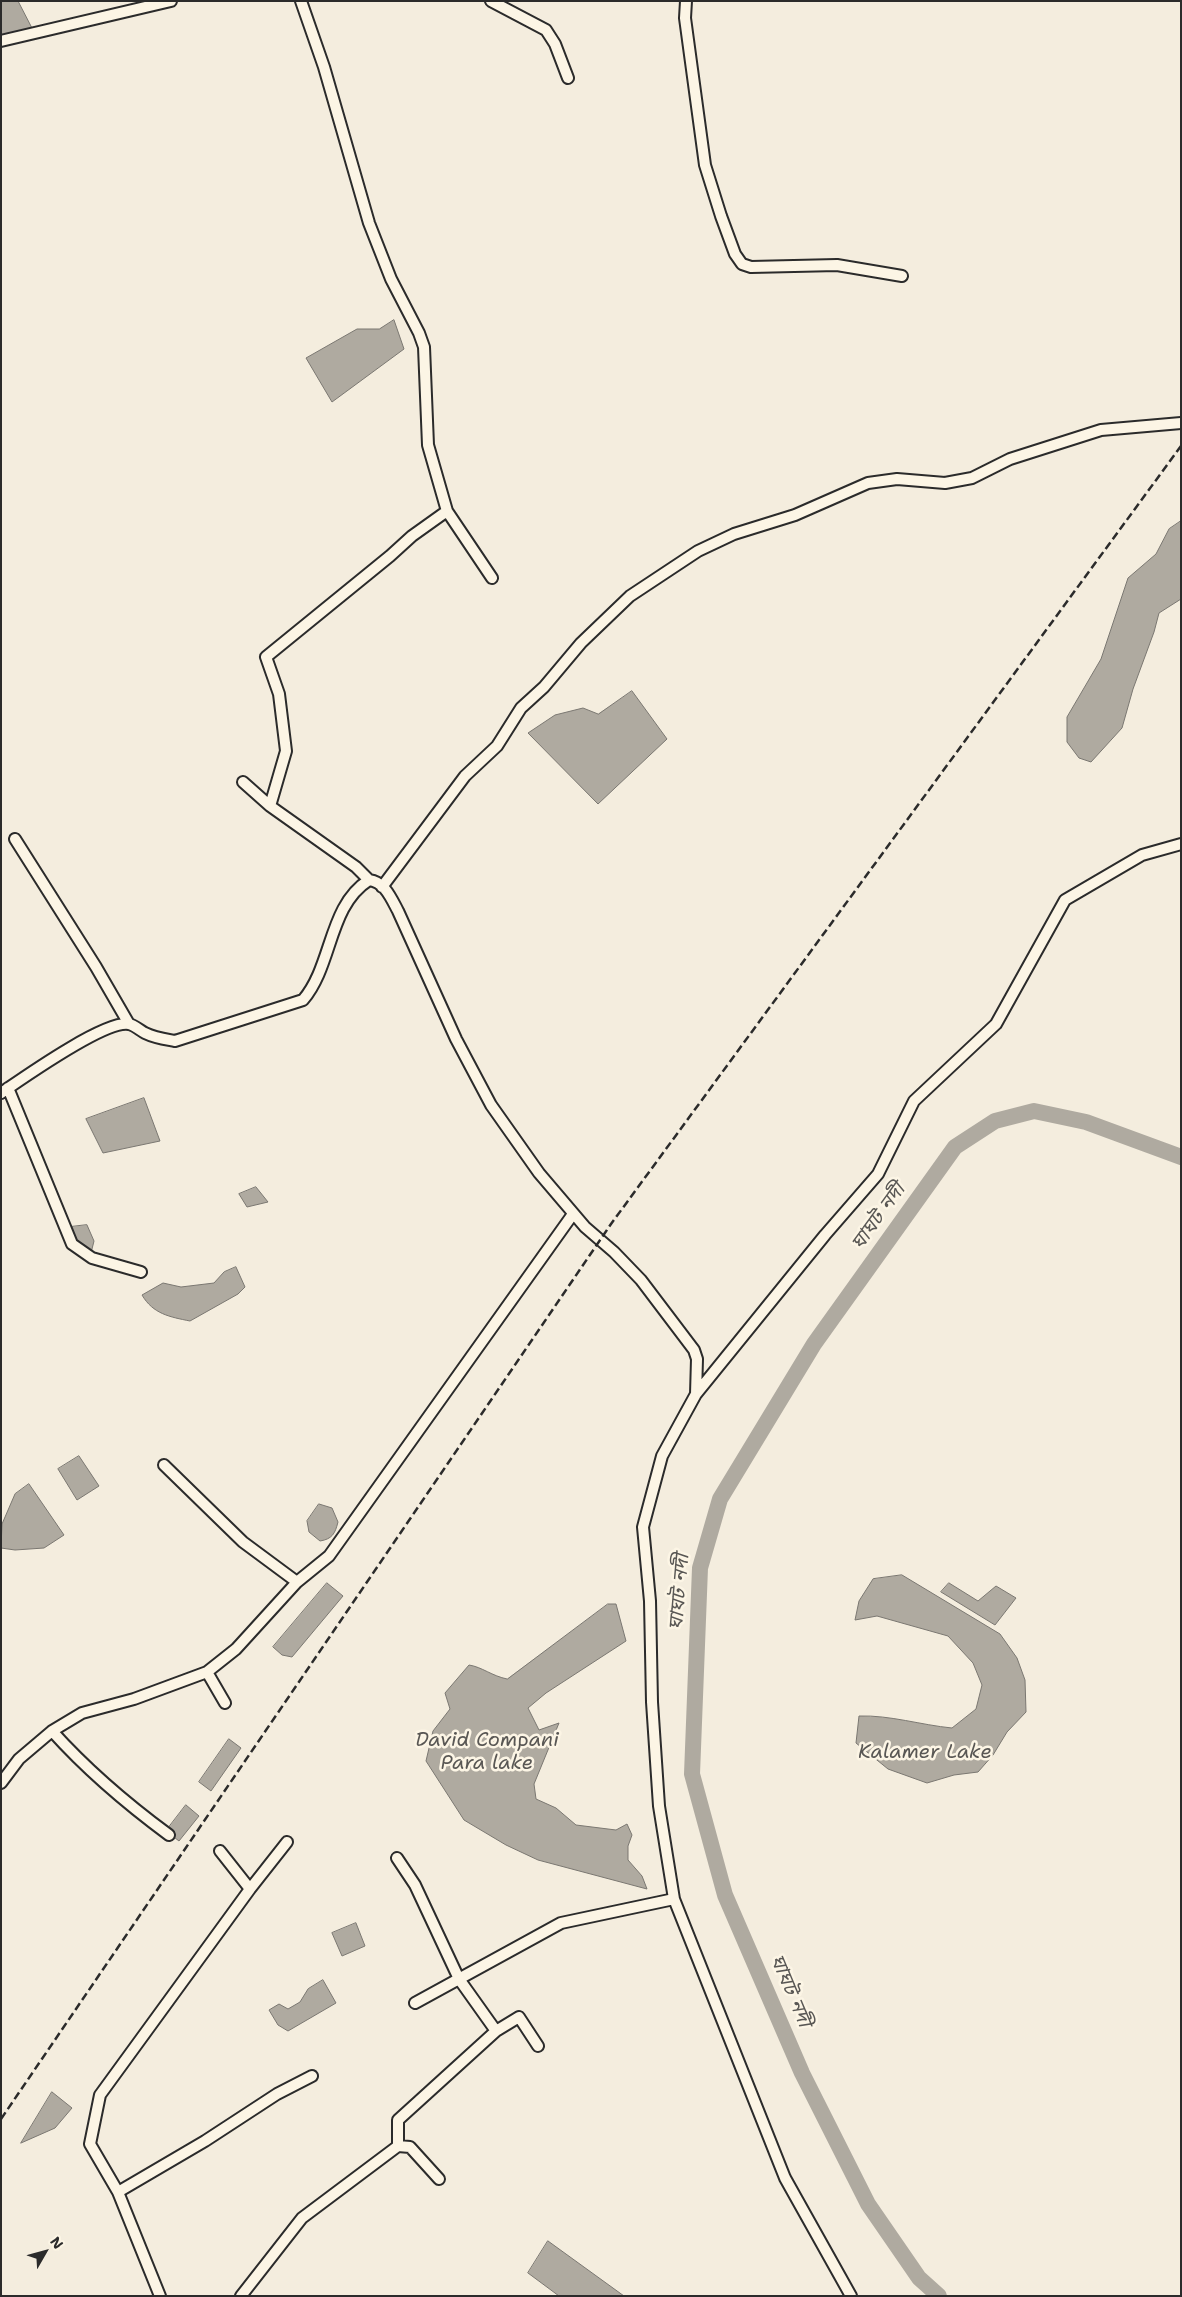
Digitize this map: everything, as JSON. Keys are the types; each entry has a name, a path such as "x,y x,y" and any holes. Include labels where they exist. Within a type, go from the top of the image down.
{"street":[{"path":"1,41 171,1"},
{"path":"301,1 324,67 369,223 392,279 420,333 424,347 428,445 447,511 492,578"},
{"path":"491,1 546,30 555,44 568,78"},
{"path":"686,1 685,18 705,165 720,216 735,254 742,264 751,267 838,265 902,276"},
{"path":"382,887 465,776 497,746 521,708 544,687 581,643 630,596 698,551 734,534 795,515 868,483 897,479 924,483 945,483 972,478 1010,459 1101,430 1181,423"},
{"path":"270,806 286,751 279,694 266,657 412,536 447,511"},
{"path":"243,782 270,806 356,867 369,880 377,881 382,887 398,911 415,952 480,1086 539,1173 573,1214 600,1242 630,1267 694,1350 697,1359 696,1394"},
{"path":"15,839 81,942 128,1024 156,1038 175,1041 303,1000 311,991 332,932 348,901 354,892 369,880"},
{"path":"851,2296 786,2178 674,1899 659,1806 652,1702 650,1601 644,1527 662,1456 696,1394 825,1235 878,1174 914,1101 996,1024 1065,900 1142,855 1181,844"},
{"path":"128,1024 114,1027 90,1037 51,1059 5,1090 72,1244 92,1258 140,1272"},
{"path":"1,1783 19,1759 52,1731 82,1713 134,1699 207,1672 236,1649 297,1582 329,1556 573,1214"},
{"path":"164,1465 243,1542 297,1582"},
{"path":"207,1672 224,1703"},
{"path":"52,1731 81,1763 169,1835"},
{"path":"160,2296 118,2192 90,2144 100,2095 250,1889 287,1842"},
{"path":"220,1851 250,1889"},
{"path":"397,1858 415,1885 459,1979 496,2030"},
{"path":"415,2003 562,1923 674,1899"},
{"path":"398,2146 398,2120 496,2030 519,2017 538,2046"},
{"path":"118,2192 205,2141 276,2094 312,2076"},
{"path":"241,2296 302,2218 398,2146 410,2147 439,2179"}],"water":[{"path":"1,1 18,1 34,32 1,47"},
{"path":"394,320 404,349 332,402 306,358 357,329 379,329"},
{"path":"1181,521 1181,599 1159,613 1122,728 1091,762 1079,758 1067,742 1067,717 1101,659 1128,578 1156,554 1169,529"},
{"path":"632,691 667,739 598,804 528,733 555,715 583,708 598,714"},
{"path":"144,1098 160,1141 103,1153 86,1119"},
{"path":"256,1187 268,1202 247,1207 239,1194"},
{"path":"87,1225 94,1241 91,1253 82,1257 70,1227"},
{"path":"236,1267 245,1287 238,1294 190,1321 157,1311 151,1307 142,1295 163,1283 181,1287 214,1283 224,1272"},
{"path":"79,1456 99,1486 77,1500 58,1469"},
{"path":"29,1484 64,1535 44,1548 15,1550 1,1548 2,1524 15,1494"},
{"path":"319,1504 332,1508 338,1522 336,1530 332,1535 320,1541 309,1532 307,1521"},
{"name":"Kalamer Lake","path":"902,1575 1000,1634 1017,1658 1025,1680 1026,1712 1007,1732 993,1755 978,1772 954,1775 927,1783 888,1769 856,1743 859,1716 882,1717 952,1728 976,1709 982,1685 973,1663 948,1636 877,1616 855,1620 859,1601 873,1579"},
{"path":"327,1583 343,1596 292,1657 282,1655 273,1647"},
{"path":"949,1583 978,1601 996,1586 1016,1598 995,1625 941,1592"},
{"name":"David Compani Para lake","path":"608,1604 616,1604 626,1641 546,1693 528,1708 539,1730 559,1723 534,1784 536,1799 556,1808 576,1825 616,1830 627,1824 632,1835 628,1846 628,1860 642,1876 647,1889 538,1860 506,1845 464,1820 426,1761 433,1731 450,1709 445,1693 469,1665 507,1679"},
{"path":"229,1739 241,1748 211,1791 199,1782"},
{"path":"186,1805 199,1816 179,1841 166,1831"},
{"path":"356,1923 365,1946 342,1956 332,1933"},
{"path":"323,1980 336,2003 288,2031 278,2025 269,2010 279,2004 288,2009 300,2002 308,1989"},
{"path":"52,2092 72,2108 55,2128 21,2143"},
{"path":"548,2241 624,2296 559,2296 528,2273"}],"waterway":[{"name":"ঘাঘট নদী","path":"939,2296 919,2278 868,2204 802,2073 725,1895 692,1774 700,1568 720,1499 814,1344 955,1147 995,1121 1034,1111 1086,1122 1181,1157"}],"railway":[{"path":"1,2119 611,1224 1181,446"}]}
